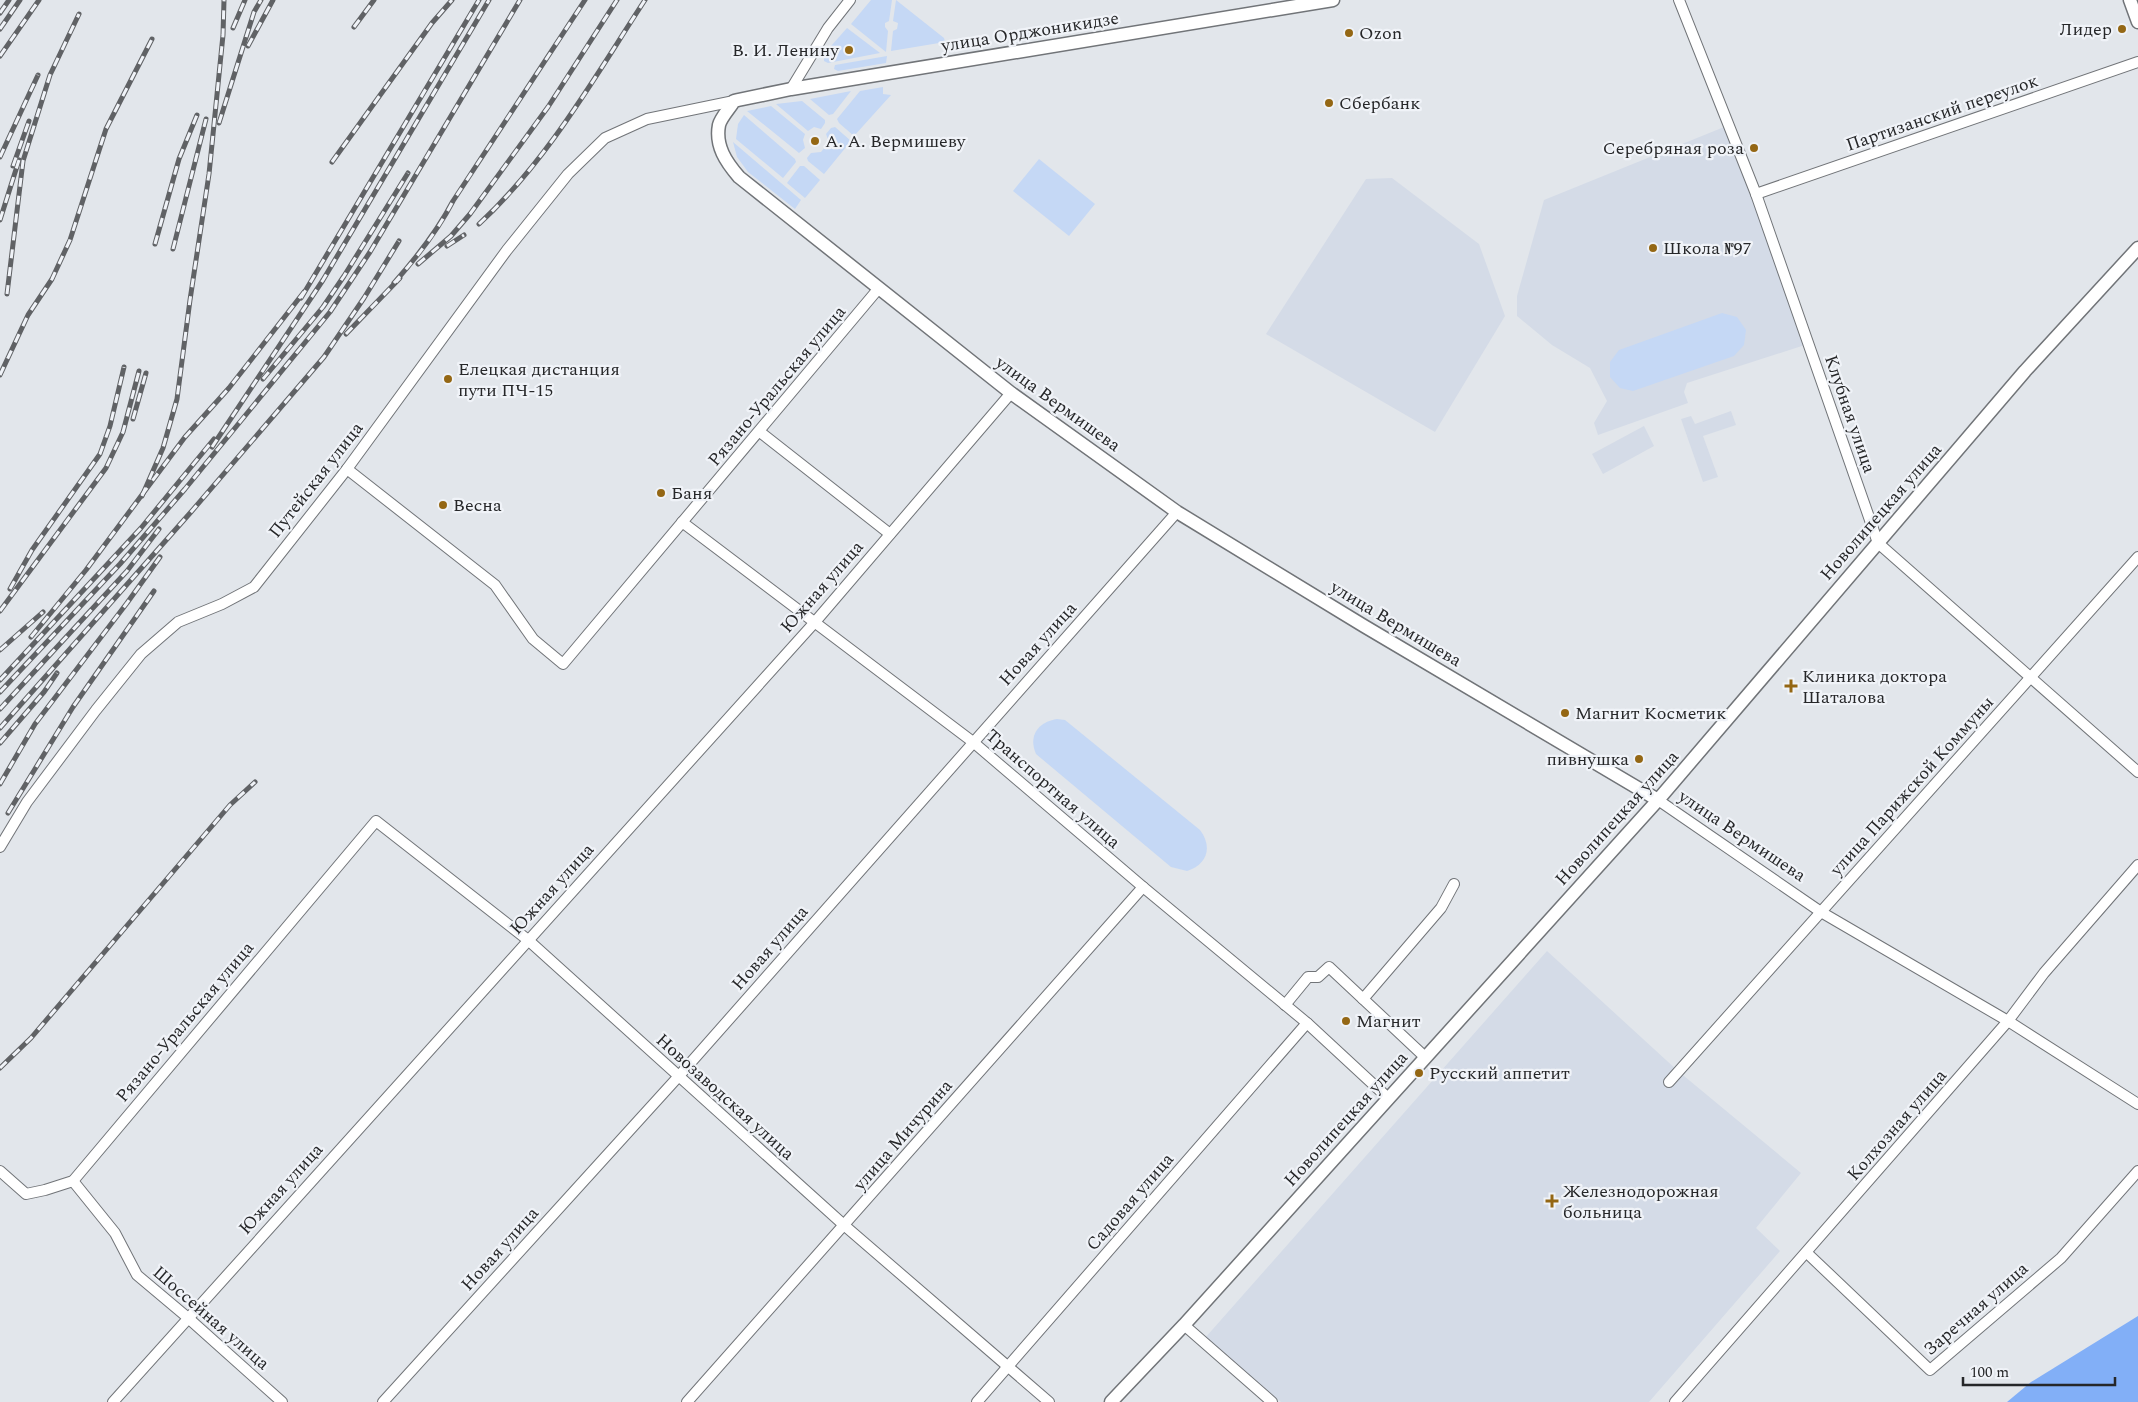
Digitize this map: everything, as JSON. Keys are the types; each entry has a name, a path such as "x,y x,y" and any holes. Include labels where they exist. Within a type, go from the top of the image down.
{"street":[{"path":"791,89 828,28 850,0"},
{"name":"улица Орджоникидзе","path":"734,101 791,89 1333,0"},
{"name":"Клубная улица","path":"1679,0 1756,194 1878,544 2138,772"},
{"path":"2130,0 2138,22"},
{"name":"Партизанский переулок","path":"1756,194 2138,62"},
{"name":"Путейская улица","path":"0,847 27,802 141,654 178,622 222,604 254,587 347,469 507,250 568,174 605,138 648,120 734,101"},
{"name":"улица Вермишева","path":"734,101 719,123 719,146 726,163 739,177 1011,393 1177,512 1364,626 1658,800 1821,912 2008,1021 2138,1104"},
{"name":"Новолипецкая улица","path":"1111,1402 1184,1326 1658,800 2026,371 2138,248"},
{"name":"Рязано-Уральская улица","path":"347,469 494,586 533,639 563,664 880,288"},
{"name":"Южная улица","path":"113,1402 187,1317 815,622 1011,393"},
{"path":"760,432 890,534"},
{"name":"Новая улица","path":"383,1402 678,1077 1177,512"},
{"name":"Транспортная улица","path":"682,522 973,742 1143,887 1307,1023 1388,1098"},
{"name":"улица Парижской Коммуны","path":"1669,1082 2138,557"},
{"name":"Рязано-Уральская улица","path":"72,1181 376,821"},
{"name":"Новозаводская улица","path":"376,821 528,940 845,1226 1049,1402"},
{"name":"Колхозная улица","path":"1675,1402 2008,1021 2044,973 2138,865"},
{"path":"1363,999 1441,908 1454,884"},
{"name":"улица Мичурина","path":"687,1402 845,1226 1143,887"},
{"path":"1285,1005 1308,977 1318,976 1329,967 1425,1057"},
{"name":"Садовая улица","path":"977,1402 1307,1023"},
{"path":"0,1170 26,1194 72,1181"},
{"name":"Заречная улица","path":"1807,1253 1930,1370 2061,1258 2138,1171"},
{"name":"Шоссейная улица","path":"72,1181 115,1233 137,1275 282,1402"},
{"path":"1184,1326 1272,1402"}],"shaded area":[{"path":"871,0 892,0 889,21 885,23 888,31 886,52 851,24"},
{"path":"896,0 944,38 945,42 891,51 893,31 897,29 898,23 893,21"},
{"path":"847,28 880,53 828,63 824,61 824,54"},
{"path":"887,56 886,63 838,71 834,69 835,65"},
{"path":"883,87 883,94 891,95 854,136 837,119 860,91"},
{"path":"851,91 833,114 829,115 810,99"},
{"path":"802,101 825,120 821,129 814,127 808,131 776,104"},
{"path":"771,106 805,134 803,140 805,148 799,153 747,111"},
{"path":"744,115 795,159 796,162 783,178 736,139 738,124"},
{"name":"Школа №97","path":"1729,125 1808,344 1687,383 1684,392 1688,403 1598,435 1594,423 1607,401 1590,368 1552,345 1517,316 1517,296 1544,200"},
{"path":"835,127 851,141 824,174 807,158 811,153 821,152 829,142 826,134 831,128"},
{"path":"733,142 801,200 795,209 748,172 737,157"},
{"path":"1039,159 1095,204 1069,236 1013,191"},
{"path":"800,166 804,166 820,180 805,198 787,183"},
{"path":"1392,178 1479,244 1505,316 1435,432 1266,334 1366,179"},
{"path":"1722,313 1737,317 1746,330 1744,345 1734,356 1633,391 1620,388 1610,377 1610,362 1619,350"},
{"path":"1731,411 1736,425 1703,436 1718,477 1703,482 1681,419 1691,416 1695,424"},
{"path":"1644,426 1654,446 1603,474 1592,454"},
{"path":"1057,719 1065,720 1200,830 1204,836 1207,849 1203,860 1187,871 1171,867 1036,754 1033,741 1036,731 1045,723"},
{"name":"Железнодорожная больница","path":"1547,951 1678,1071 1801,1173 1756,1228 1780,1251 1649,1402 1281,1402 1205,1338"}],"water":[{"path":"2138,1316 2138,1402 2007,1402 2031,1382"}],"railway":[{"path":"0,13 9,0"},
{"path":"0,29 20,0"},
{"path":"0,56 39,0"},
{"path":"142,496 163,448 177,399 209,174 223,35 224,0"},
{"path":"233,28 245,0"},
{"path":"219,123 254,12 261,0"},
{"path":"248,46 273,0"},
{"path":"354,27 374,0"},
{"path":"332,162 432,23 452,0"},
{"path":"301,298 479,0"},
{"path":"212,447 323,280 489,0"},
{"path":"0,692 120,564 185,489 330,312 370,252 520,0"},
{"path":"394,283 419,254 433,234 585,0"},
{"path":"418,264 451,236 470,214 548,107 617,0"},
{"path":"479,224 504,199 548,146 645,0"},
{"path":"7,294 23,161 50,75 79,14"},
{"path":"0,375 28,315 52,279 70,240 106,129 152,39"},
{"path":"0,157 38,75"},
{"path":"155,244 179,159 197,115"},
{"path":"173,249 206,119"},
{"path":"13,166 29,121"},
{"path":"0,220 19,160"},
{"path":"263,379 323,307 408,173"},
{"path":"447,246 464,235"},
{"path":"0,728 191,512 324,357 364,298 399,241"},
{"path":"346,334 400,278"},
{"path":"31,637 86,570 185,437 229,388 304,292"},
{"path":"10,589 32,550 100,454 110,426 124,367"},
{"path":"0,611 106,468 123,432 139,371"},
{"path":"133,419 146,373"},
{"path":"0,680 141,528 214,439"},
{"path":"0,709 127,571 159,529"},
{"path":"0,784 35,724 160,557"},
{"path":"8,813 73,707 154,591"},
{"path":"0,650 43,612"},
{"path":"0,743 44,692 57,673"},
{"path":"0,1068 31,1038 230,805 255,782"}],"place":[{"name":"Лидер","path":"2122,29"},
{"name":"Ozon","path":"1349,33"},
{"name":"В. И. Ленину","path":"849,50"},
{"name":"Сбербанк","path":"1329,103"},
{"name":"А. А. Вермишеву","path":"815,141"},
{"name":"Серебряная роза","path":"1754,148"},
{"name":"Школа №97","path":"1653,248"},
{"name":"Елецкая дистанция пути ПЧ-15","path":"448,379"},
{"name":"Баня","path":"661,493"},
{"name":"Весна","path":"443,505"},
{"name":"Клиника доктора Шаталова","path":"1791,686"},
{"name":"Магнит Косметик","path":"1565,713"},
{"name":"пивнушка","path":"1639,759"},
{"name":"Магнит","path":"1346,1021"},
{"name":"Русский аппетит","path":"1419,1073"},
{"name":"Железнодорожная больница","path":"1552,1201"}]}
